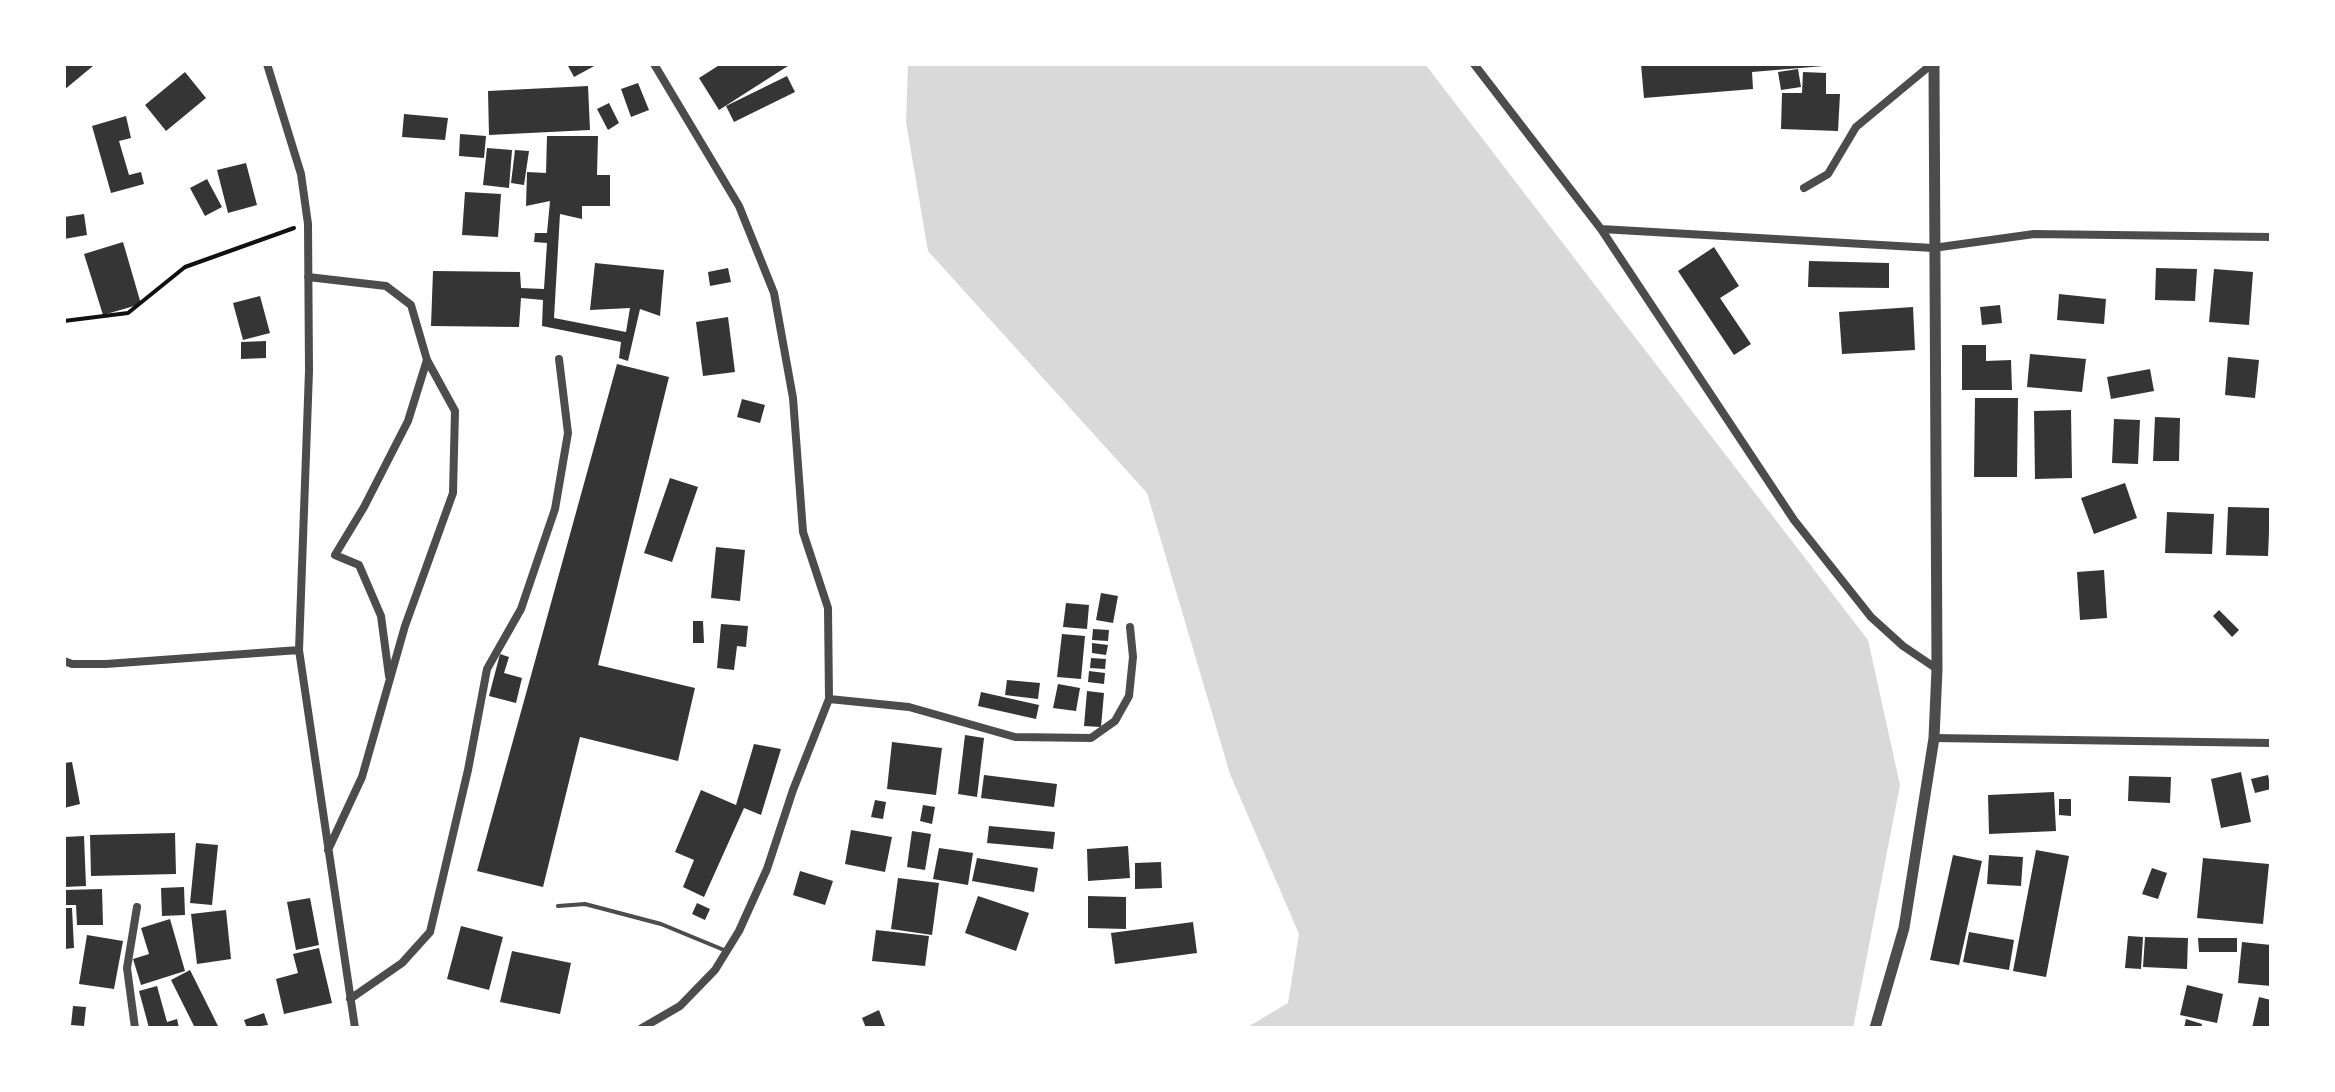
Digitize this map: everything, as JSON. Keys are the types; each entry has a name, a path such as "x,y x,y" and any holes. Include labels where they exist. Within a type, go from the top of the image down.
{"street":[{"path":"267,64 301,174 308,224 309,371 299,650 355,1028"},
{"path":"642,1028 680,1006 715,970 739,931 767,869 793,790 829,699 828,608 803,532 793,398 774,293 739,206 654,64"},
{"path":"1474,64 1601,229 1794,520 1871,617 1903,646 1937,669"},
{"path":"1804,188 1828,174 1856,127 1933,64"},
{"path":"1875,1028 1904,928 1934,738 1937,669 1933,64"},
{"path":"1601,229 1933,248 2034,234 2271,237"},
{"path":"308,277 386,286 411,305 427,360 455,411 453,493 405,626 362,777 328,850"},
{"path":"350,999 402,963 430,932 468,770 487,669 521,609 555,509 568,433 559,359"},
{"path":"390,681 381,616 359,565 335,555 364,507 408,421 427,360"},
{"path":"829,699 909,707 1015,737 1091,738 1115,721 1129,696 1133,657 1130,627"},
{"path":"64,661 72,664 106,664 299,650"},
{"path":"1934,738 2271,743"},
{"path":"135,1028 127,968 137,907"}],"lane":[{"path":"558,906 585,904 661,924 726,951"}],"path":[{"path":"64,321 128,313 185,267 308,224"}],"shaded area":[{"path":"908,64 1425,64 1868,640 1900,785 1853,1028 1246,1028 1288,1003 1299,934 1230,774 1147,493 928,251 906,122"}],"building":[{"path":"64,64 91,64 93,66 64,90"},
{"path":"567,64 598,64 574,77"},
{"path":"721,64 791,64 719,110 699,78"},
{"path":"1641,64 1824,66 1752,72 1753,89 1644,98"},
{"path":"1798,69 1801,87 1781,90 1778,72"},
{"path":"185,72 206,98 166,131 145,105"},
{"path":"1803,72 1826,73 1826,94 1840,94 1838,131 1781,129 1782,93 1802,93"},
{"path":"787,76 795,92 734,122 726,106"},
{"path":"638,83 649,110 631,117 621,89"},
{"path":"588,86 590,130 489,135 488,91"},
{"path":"609,103 619,123 608,130 597,109"},
{"path":"404,114 448,118 445,140 402,137"},
{"path":"126,116 131,138 119,141 129,175 141,172 144,184 111,193 92,126"},
{"path":"460,134 486,136 484,158 459,156"},
{"path":"547,136 598,136 597,175 610,175 610,206 582,206 582,219 560,214 554,318 626,332 630,308 590,310 595,263 664,270 660,316 640,309 628,361 619,358 621,342 542,326 543,300 521,298 519,327 431,326 433,271 520,272 521,288 544,289 547,243 534,242 535,233 547,233 550,201 526,206 527,172 546,173"},
{"path":"487,148 512,150 509,188 483,185"},
{"path":"515,150 529,151 524,185 511,183"},
{"path":"246,163 257,205 228,213 217,170"},
{"path":"207,179 222,207 205,216 190,188"},
{"path":"465,192 501,194 498,237 462,235"},
{"path":"84,214 87,235 64,239 64,217"},
{"path":"123,242 141,304 103,315 84,254"},
{"path":"1714,247 1739,286 1720,298 1751,344 1734,355 1678,271"},
{"path":"1809,261 1889,263 1889,288 1808,287"},
{"path":"728,268 731,282 710,286 708,272"},
{"path":"2156,268 2197,269 2195,301 2155,300"},
{"path":"2214,269 2253,272 2249,325 2209,322"},
{"path":"2059,294 2106,299 2104,324 2057,320"},
{"path":"260,296 270,333 243,340 233,303"},
{"path":"2000,305 2002,323 1982,325 1980,307"},
{"path":"1913,307 1915,350 1842,354 1839,312"},
{"path":"728,317 735,372 703,376 696,322"},
{"path":"266,341 266,358 241,359 241,342"},
{"path":"1962,345 1986,345 1986,361 2011,360 2012,390 1962,390"},
{"path":"2030,354 2086,359 2082,392 2027,387"},
{"path":"2228,357 2259,360 2255,398 2225,395"},
{"path":"617,364 669,377 598,665 695,688 678,761 580,737 543,887 477,871"},
{"path":"2150,369 2154,391 2111,399 2107,377"},
{"path":"1975,398 2018,398 2017,477 1974,477"},
{"path":"742,399 765,405 760,423 737,417"},
{"path":"2071,410 2072,478 2035,479 2034,411"},
{"path":"2155,417 2180,418 2179,461 2153,461"},
{"path":"2114,419 2140,420 2138,464 2112,463"},
{"path":"670,478 698,487 672,562 644,553"},
{"path":"2125,483 2137,518 2094,534 2081,498"},
{"path":"2228,507 2270,508 2268,556 2226,555"},
{"path":"2167,512 2214,514 2212,554 2165,553"},
{"path":"716,547 745,550 740,601 711,598"},
{"path":"2104,570 2107,618 2080,620 2077,572"},
{"path":"1101,593 1118,596 1113,623 1096,620"},
{"path":"1066,603 1089,605 1087,629 1063,627"},
{"path":"2219,610 2239,630 2232,637 2213,616"},
{"path":"693,621 703,621 704,643 693,643"},
{"path":"721,624 748,626 746,647 737,646 734,670 717,668"},
{"path":"1093,629 1109,630 1108,641 1092,640"},
{"path":"1062,634 1085,636 1081,679 1057,677"},
{"path":"1092,643 1108,645 1106,655 1092,653"},
{"path":"500,654 509,657 504,673 522,678 516,703 489,696"},
{"path":"1091,658 1106,659 1105,669 1090,668"},
{"path":"1089,671 1105,673 1104,684 1088,682"},
{"path":"1007,680 1040,683 1038,699 1005,695"},
{"path":"1058,684 1080,688 1076,711 1053,708"},
{"path":"1087,691 1104,693 1101,727 1084,726"},
{"path":"981,692 1039,705 1036,719 978,706"},
{"path":"965,735 984,738 977,797 958,794"},
{"path":"892,742 942,748 936,795 887,789"},
{"path":"754,744 781,749 761,815 744,808 704,897 683,887 694,860 675,852 701,790 736,805"},
{"path":"72,762 80,804 64,808 64,763"},
{"path":"2241,772 2251,822 2221,828 2211,779"},
{"path":"984,775 1057,784 1054,807 981,798"},
{"path":"2268,775 2271,789 2255,793 2251,779"},
{"path":"2129,776 2171,777 2170,803 2128,801"},
{"path":"2054,792 2056,831 1989,834 1988,795"},
{"path":"2059,799 2071,799 2071,816 2059,815"},
{"path":"875,800 886,802 883,819 871,817"},
{"path":"923,805 935,807 932,824 920,821"},
{"path":"989,826 1055,832 1053,849 987,843"},
{"path":"851,830 892,837 885,872 845,864"},
{"path":"912,831 931,834 925,870 907,867"},
{"path":"175,833 176,874 91,876 90,835"},
{"path":"84,836 86,886 64,887 64,837"},
{"path":"196,843 218,845 212,905 190,903"},
{"path":"1128,846 1130,878 1088,881 1087,849"},
{"path":"939,848 973,853 968,885 933,879"},
{"path":"2036,850 2069,856 2046,977 2013,971"},
{"path":"1953,855 1982,861 1959,965 1930,960"},
{"path":"1989,855 2023,857 2021,886 1987,884"},
{"path":"977,858 1038,868 1034,892 972,881"},
{"path":"2203,858 2269,864 2263,924 2197,918"},
{"path":"1161,862 1162,888 1135,889 1135,863"},
{"path":"2152,868 2167,873 2158,899 2142,894"},
{"path":"800,871 833,881 825,905 793,895"},
{"path":"898,878 939,883 932,935 891,929"},
{"path":"184,887 185,915 162,916 161,888"},
{"path":"102,889 103,925 77,925 76,905 64,905 64,890"},
{"path":"978,896 1029,913 1016,951 965,933"},
{"path":"1088,896 1126,897 1126,929 1088,928"},
{"path":"310,898 319,945 296,950 287,902"},
{"path":"697,903 710,909 705,920 692,914"},
{"path":"64,908 72,908 74,948 64,949"},
{"path":"226,910 231,959 197,964 191,914"},
{"path":"170,919 185,971 141,985 133,959 149,954 141,928"},
{"path":"1193,922 1197,953 1115,964 1111,933"},
{"path":"461,926 503,937 489,990 447,979"},
{"path":"876,930 929,936 925,966 872,961"},
{"path":"1969,932 2014,940 2009,970 1963,962"},
{"path":"87,935 123,941 114,989 79,984"},
{"path":"2128,936 2143,937 2141,969 2125,968"},
{"path":"2145,937 2188,938 2187,969 2143,967"},
{"path":"2198,938 2237,938 2237,952 2199,952"},
{"path":"2242,942 2271,945 2271,986 2238,983"},
{"path":"319,948 332,1003 284,1014 276,979 298,973 293,954"},
{"path":"512,951 571,963 560,1014 500,1002"},
{"path":"190,970 219,1028 195,1028 171,980"},
{"path":"2187,985 2223,994 2217,1023 2180,1015"},
{"path":"157,986 167,1022 177,1019 179,1028 149,1028 139,991"},
{"path":"2259,997 2271,1000 2271,1028 2252,1028"},
{"path":"73,1006 86,1007 84,1026 71,1025"},
{"path":"879,1010 885,1026 866,1028 862,1018"},
{"path":"264,1013 268,1025 247,1028 244,1020"},
{"path":"2186,1019 2202,1024 2201,1028 2184,1028"}]}
